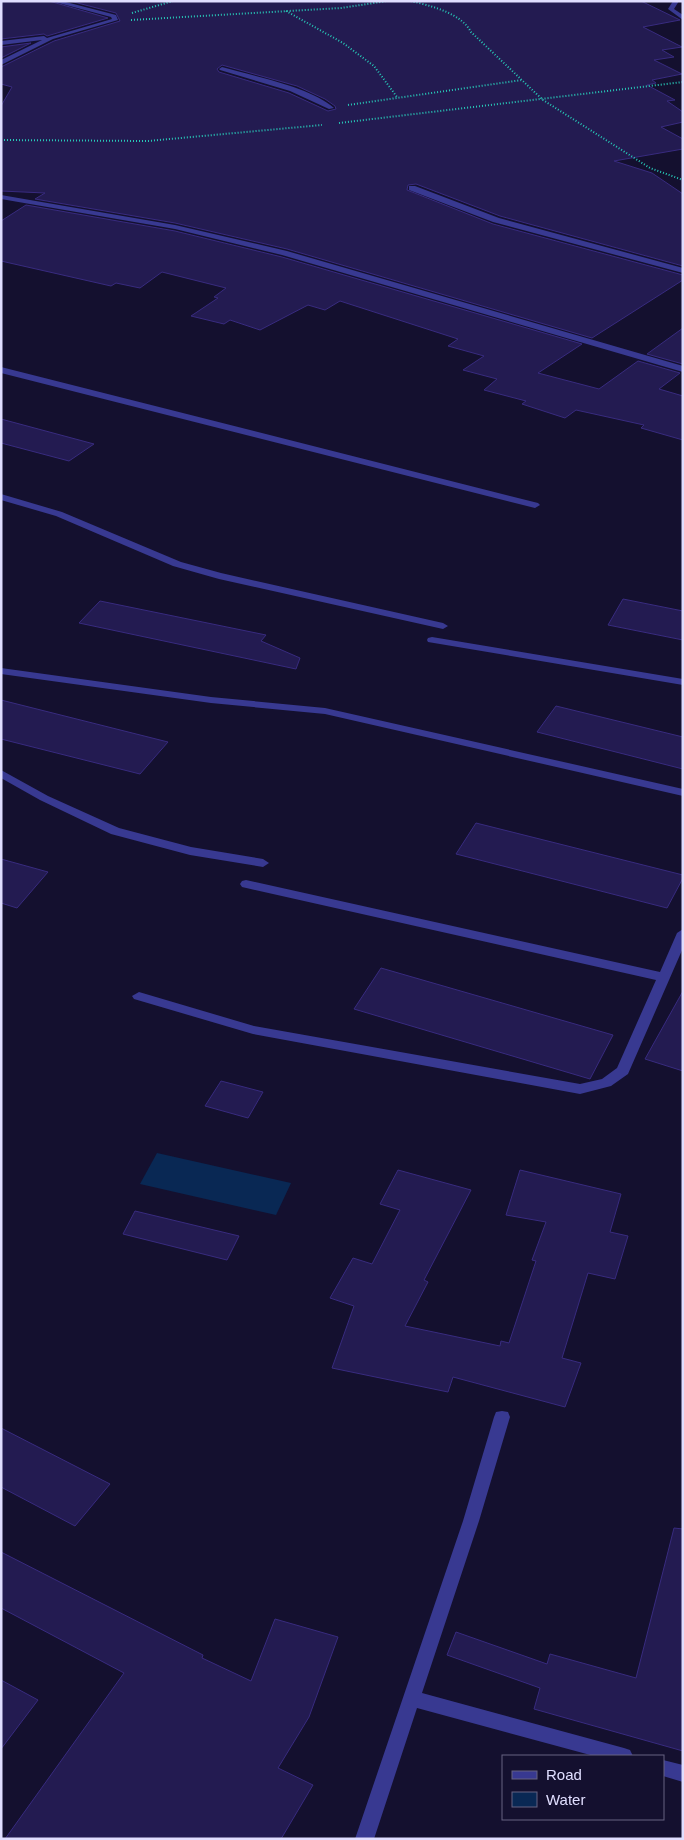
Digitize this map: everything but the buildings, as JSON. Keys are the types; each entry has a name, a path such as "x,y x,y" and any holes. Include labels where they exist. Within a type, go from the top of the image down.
{"street":[{"path":"54,1 115,18"},
{"path":"676,1 671,9 683,18"},
{"path":"1,63 51,38 115,18"},
{"path":"1,43 51,38"},
{"path":"222,69 302,93 331,108"},
{"path":"412,188 496,220 683,271"},
{"path":"1,197 175,227 284,253 683,369"},
{"path":"1,370 535,505"},
{"path":"1,496 59,514 177,564 211,574 443,626"},
{"path":"432,640 683,682"},
{"path":"1,671 211,700 325,711 683,793"},
{"path":"1,773 44,798 116,831 190,851 263,863"},
{"path":"246,884 662,977"},
{"path":"139,996 253,1030 580,1090 606,1083 623,1071 662,977 683,933"},
{"path":"364,1839 471,1521 502,1417"},
{"path":"411,1698 620,1755"},
{"path":"664,1768 683,1774"}],"path":[{"path":"115,18 173,1"},
{"path":"115,18 133,20 286,11 361,6 387,1"},
{"path":"411,1 433,7 466,23 471,32 543,100 625,154 650,168 683,180"},
{"path":"286,11 342,43 374,66 397,97"},
{"path":"331,108 522,80"},
{"path":"331,108 346,122"}],"water":[{"path":"157,1153 291,1183 276,1215 140,1184"}]}
